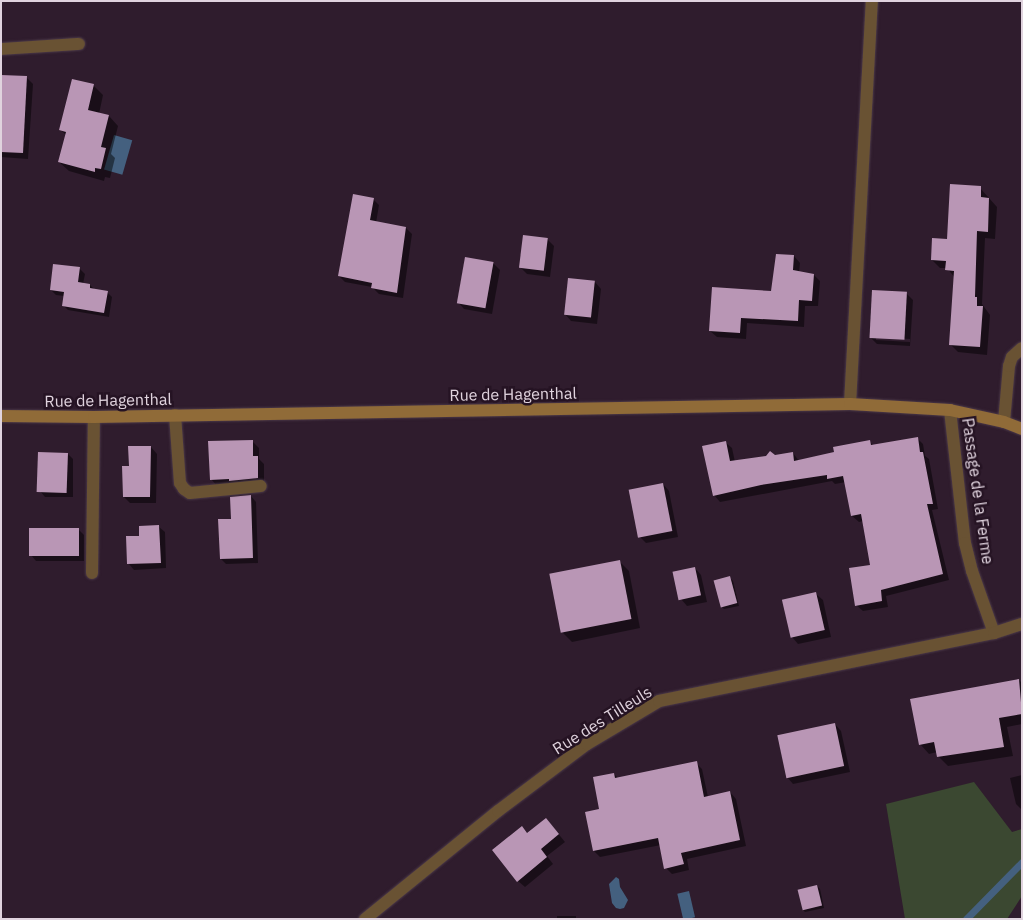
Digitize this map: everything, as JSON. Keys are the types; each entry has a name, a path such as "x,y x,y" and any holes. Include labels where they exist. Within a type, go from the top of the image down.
{"street":[{"path":"850,404 872,1"},
{"path":"1,49 79,44"},
{"path":"1004,422 1009,366 1012,357 1022,348"},
{"name":"Rue de Hagenthal","path":"1,416 94,417 175,414 850,404 950,410 1004,422 1022,429"},
{"name":"Passage de la Ferme","path":"950,410 965,543 972,571 994,633"},
{"path":"175,414 180,482 184,489 190,493 261,486"},
{"path":"92,573 94,417"},
{"name":"Rue des Tilleuls","path":"365,919 498,811 587,744 660,701 994,633 1022,624"}],"green space":[{"path":"974,782 1012,832 1022,829 1022,896 1007,919 905,919 886,804"}],"water":[{"path":"114,135 132,140 122,175 104,170"},
{"path":"616,877 619,879 620,887 628,900 624,908 620,909 616,908 612,903 609,884"},
{"path":"689,891 695,917 683,919 677,894"}],"building":[{"path":"1,75 27,76 23,153 1,152"},
{"path":"72,79 94,84 88,110 109,115 101,147 106,148 101,169 95,168 95,172 58,162 66,132 59,130"},
{"path":"950,184 981,186 981,197 989,198 988,232 977,231 975,297 977,297 977,306 983,306 980,347 949,345 954,271 945,270 946,261 931,260 932,238 947,239"},
{"path":"353,194 374,198 370,220 406,227 397,293 371,288 372,283 338,276"},
{"path":"523,235 548,238 544,271 519,268"},
{"path":"776,254 794,255 793,270 814,274 812,301 799,300 798,321 741,318 740,333 709,331 712,287 771,291"},
{"path":"465,257 494,262 485,308 457,303"},
{"path":"53,264 80,267 78,282 90,284 90,288 108,291 104,313 62,306 64,292 50,290"},
{"path":"568,278 595,281 591,318 564,315"},
{"path":"872,290 907,292 904,340 869,338"},
{"path":"918,437 920,452 923,452 933,504 927,504 943,574 881,590 882,601 855,606 849,568 870,565 861,514 851,516 843,476 827,479 827,475 761,485 713,496 702,446 726,441 730,461 766,456 770,451 775,455 793,452 794,461 834,452 833,447 870,440 871,445"},
{"path":"253,440 253,456 258,456 258,478 229,481 229,479 210,480 208,441"},
{"path":"128,446 151,446 150,497 123,497 122,466 129,466"},
{"path":"38,452 68,453 67,493 37,492"},
{"path":"663,483 672,531 638,538 629,490"},
{"path":"251,495 253,558 220,559 218,519 231,519 230,497"},
{"path":"159,525 161,563 127,564 126,536 139,536 139,526"},
{"path":"29,528 79,528 79,556 29,556"},
{"path":"620,560 631,619 561,633 549,574"},
{"path":"695,567 701,595 679,600 673,572"},
{"path":"730,576 737,603 721,607 714,580"},
{"path":"816,592 825,630 791,638 782,600"},
{"path":"1019,679 1022,714 999,718 1004,747 937,757 934,742 919,745 910,699"},
{"path":"835,723 844,766 786,778 777,735"},
{"path":"697,761 704,797 730,791 740,840 681,853 684,864 664,869 658,838 593,851 585,812 599,809 593,777 614,773 615,778"},
{"path":"546,818 559,834 541,849 547,857 517,882 492,850 522,826 527,833"},
{"path":"817,885 822,905 803,910 798,890"}],"waterway":[{"path":"966,919 1022,862"}]}
